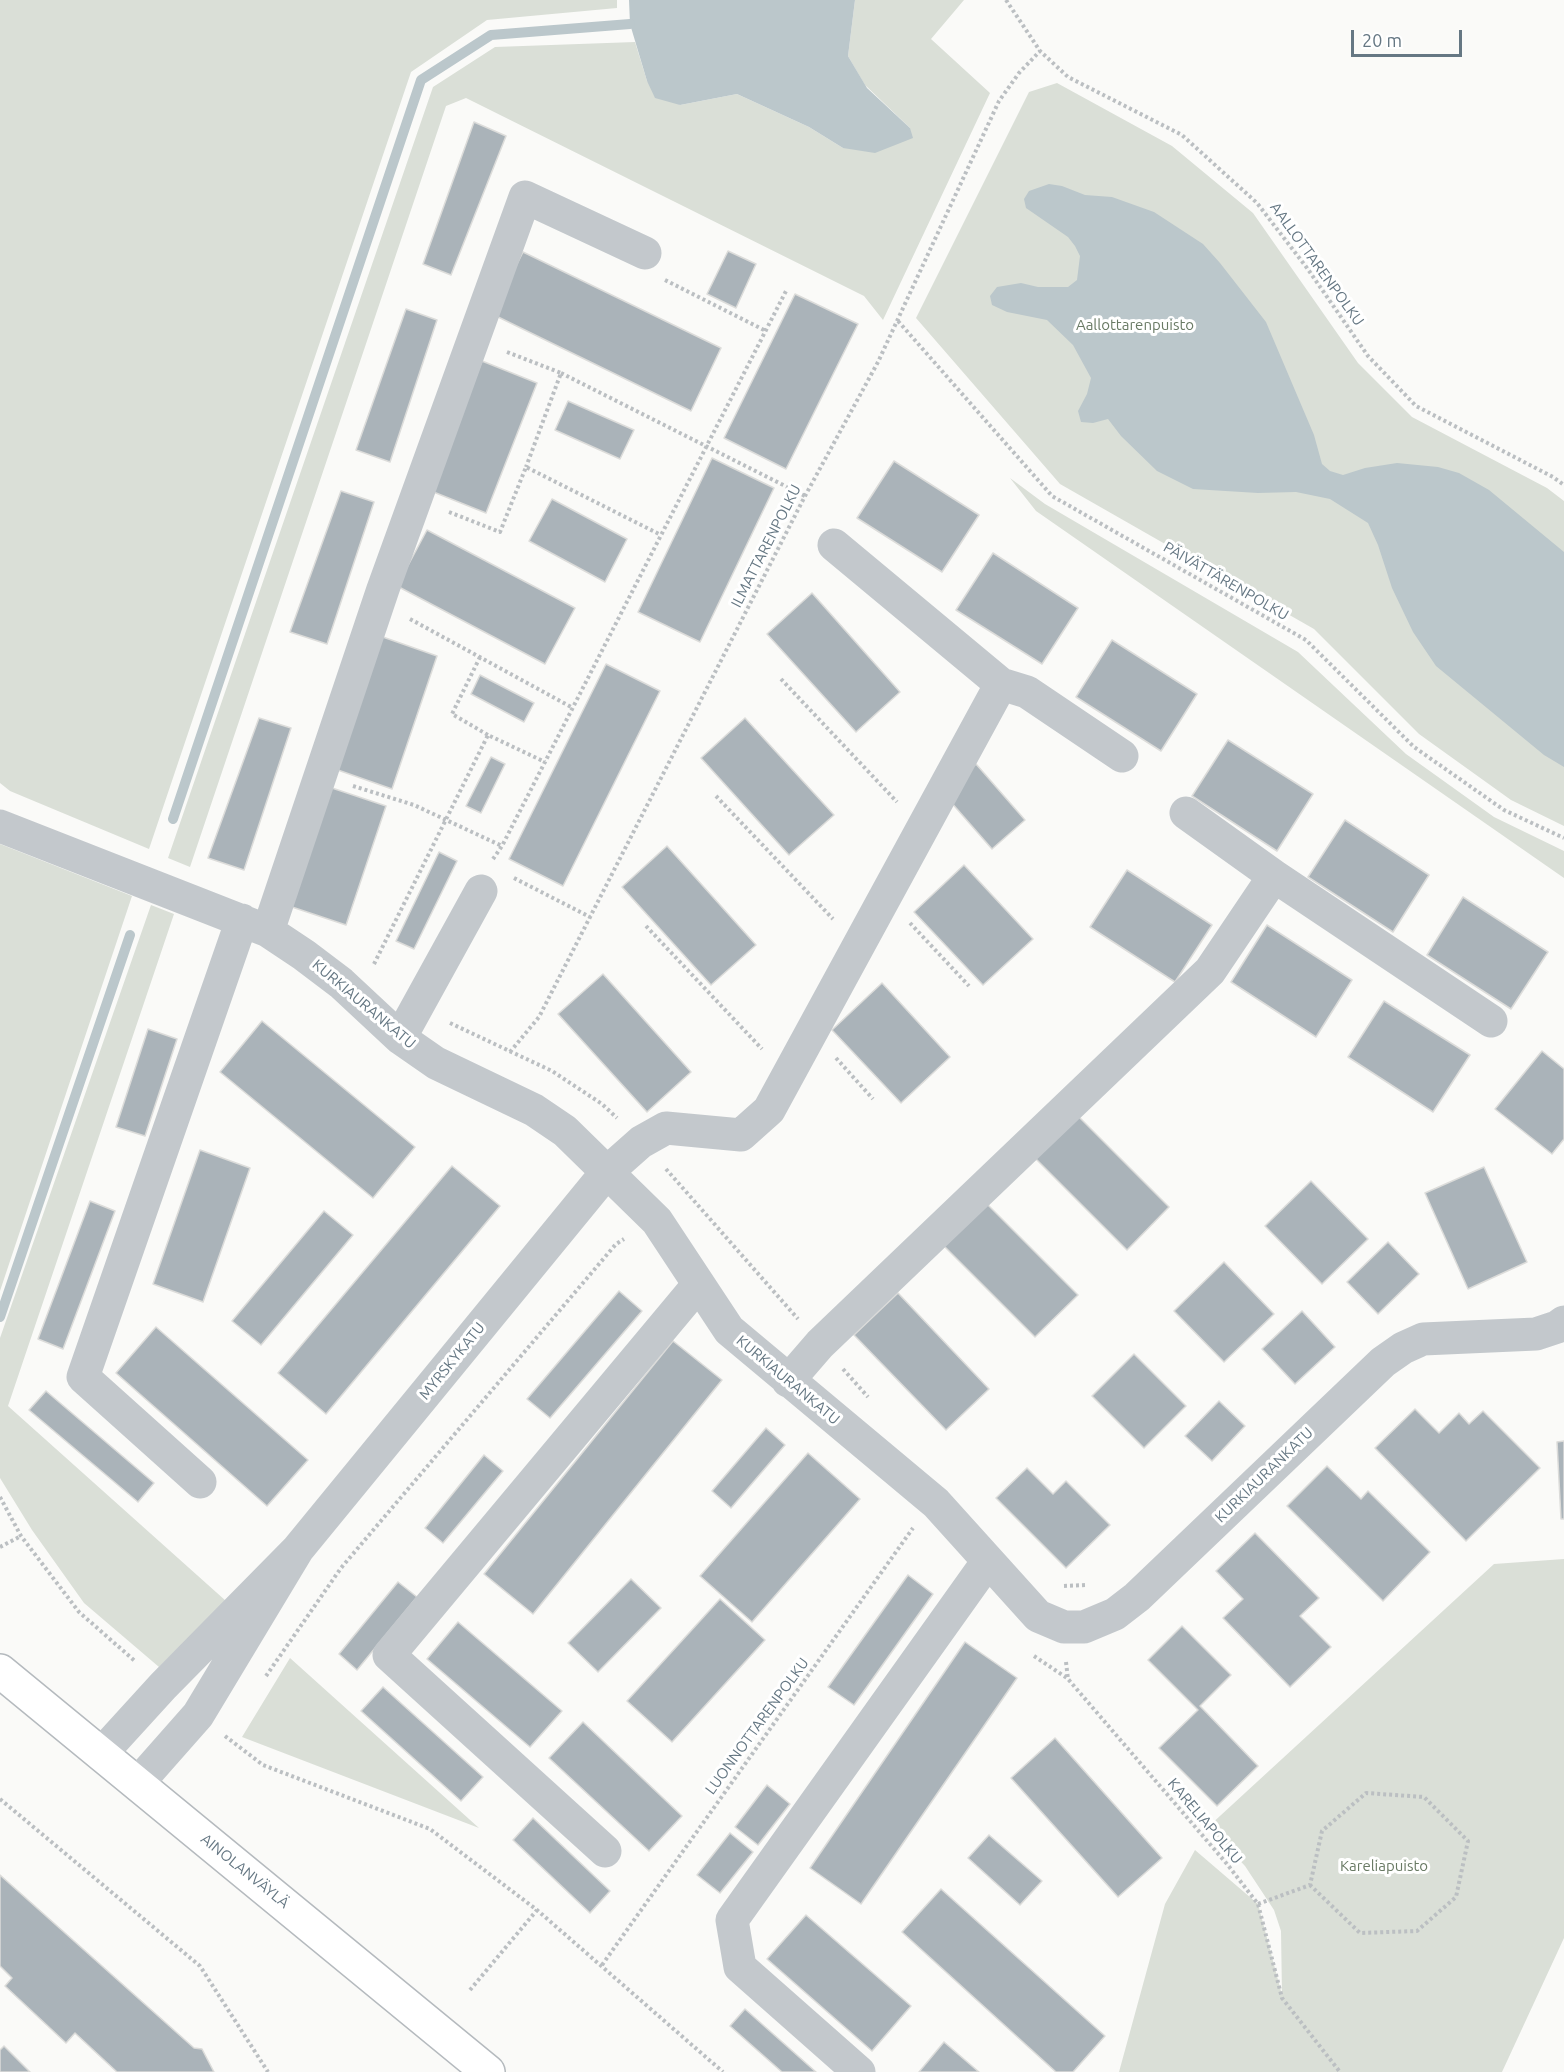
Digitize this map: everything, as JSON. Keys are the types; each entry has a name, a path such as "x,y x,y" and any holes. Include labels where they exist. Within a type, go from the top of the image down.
{"main road":[{"name":"AINOLANVÄYLÄ","path":"0,1671 488,2072"}],"street":[{"path":"200,1482 83,1377 255,926 320,776 378,602 525,198 645,253"},
{"path":"834,545 1001,684 1028,692 1122,756"},
{"name":"MYRSKYKATU","path":"101,1754 163,1686 298,1549 606,1173 641,1143 666,1128 741,1135 769,1110 1001,684"},
{"path":"1186,813 1274,876 1491,1021"},
{"name":"KURKIAURANKATU","path":"0,826 255,926 304,955 341,983 400,1038 436,1063 534,1110 565,1131 657,1221 729,1329 788,1381 936,1503 1038,1616 1064,1627 1084,1627 1115,1614 1137,1597 1383,1362 1403,1348 1423,1340 1536,1334 1557,1327 1564,1322"},
{"path":"788,1381 820,1344 1210,971 1274,876"},
{"path":"400,1038 485,878"},
{"path":"605,1851 389,1655 698,1285"},
{"name":"MYRSKYKATU","path":"138,1783 198,1716 298,1549"},
{"path":"860,2072 740,1966 732,1920 988,1560"}],"path":[{"name":"AALLOTTARENPOLKU","path":"1006,0 1040,51 1068,77 1182,135 1257,203 1307,268 1368,356 1416,406 1553,477 1564,485"},
{"name":"ILMATTARENPOLKU","path":"641,1143 602,1104 552,1071 510,1052 539,1017 805,496 878,362 999,101 1019,73 1040,51"},
{"path":"645,253 638,267 765,331"},
{"path":"590,917 485,878 786,291"},
{"name":"PÄIVÄTTÄRENPOLKU","path":"898,321 1052,496 1306,640 1414,747 1504,810 1564,838"},
{"path":"473,339 561,373 805,496"},
{"path":"415,499 500,532 561,373"},
{"path":"526,467 661,535"},
{"path":"378,602 573,708"},
{"path":"480,657 452,714 488,735 545,762"},
{"path":"781,679 922,829"},
{"path":"374,964 488,735"},
{"path":"320,776 414,805 502,846"},
{"path":"716,796 859,945"},
{"path":"885,896 969,986"},
{"path":"646,926 787,1076"},
{"path":"812,1031 873,1099"},
{"path":"641,1143 875,1404"},
{"path":"266,1677 342,1568 616,1244 692,1198"},
{"path":"0,1497 21,1536 79,1612 163,1686"},
{"name":"LUONNOTTARENPOLKU","path":"602,1965 907,1538 936,1503"},
{"path":"0,1547 21,1536"},
{"path":"1056,1582 1064,1587 1093,1585"},
{"path":"1064,1587 1068,1679"},
{"name":"KARELIAPOLKU","path":"1031,1654 1068,1679 1227,1864 1258,1904 1282,1998 1340,2072"},
{"path":"198,1716 263,1765 430,1828 602,1965 723,2072"},
{"path":"1366,1793 1424,1797 1468,1841 1456,1897 1417,1931 1360,1933 1310,1885 1322,1831 1366,1793"},
{"path":"0,1799 200,1966 268,2072"},
{"path":"1258,1904 1310,1885"},
{"path":"470,1990 537,1911"}],"green space":[{"path":"0,0 617,0 617,8 487,20 411,72 149,849 10,791 0,783"},
{"path":"855,0 964,0 931,39 990,93 883,320 864,296 466,98 446,106 190,867 168,858 433,87 495,47 635,42 647,81 680,105 737,94 809,127 843,148 910,128 865,85 848,56"},
{"name":"Aallottarenpuisto","path":"1057,83 1172,146 1253,213 1358,363 1412,417 1547,488 1564,501 1564,826 1511,800 1419,734 1314,629 1060,484 916,318 1029,92"},
{"path":"1010,478 1045,504 1298,652 1406,754 1494,817 1564,851 1564,878 1036,511"},
{"path":"0,844 132,896 0,1291"},
{"path":"151,905 174,914 8,1406 226,1601 159,1667 84,1603 32,1530 0,1478 0,1338"},
{"name":"Kareliapuisto","path":"1564,1559 1564,1938 1502,2072 1119,2072 1165,1904 1195,1850 1258,1904 1282,1995 1281,1931 1274,1910 1245,1866 1208,1827 1494,1564"},
{"path":"290,1658 479,1828 242,1737"}],"shaded area":[{"path":"629,0 855,0 848,56 867,88 910,128 913,138 875,153 843,148 809,127 737,94 680,105 655,98 647,81 630,24"},
{"path":"1049,184 1062,186 1085,195 1112,197 1154,212 1203,244 1266,322 1314,435 1322,464 1330,471 1343,475 1365,468 1397,463 1438,467 1459,473 1489,490 1564,552 1564,767 1544,755 1436,666 1413,632 1392,588 1368,523 1330,499 1296,492 1258,493 1193,489 1157,471 1121,436 1108,419 1093,423 1081,422 1078,411 1087,394 1091,378 1073,345 1047,320 1007,312 992,305 990,296 997,287 1021,283 1038,287 1068,287 1077,280 1080,256 1075,246 1068,237 1026,208 1024,199 1029,191"}],"building":[{"path":"474,122 506,136 451,275 423,264"},
{"path":"728,251 756,264 736,308 707,294"},
{"path":"523,252 721,348 691,411 492,314"},
{"path":"795,294 858,324 786,469 724,438"},
{"path":"406,309 437,320 390,462 356,450"},
{"path":"482,361 537,383 486,513 431,491"},
{"path":"568,401 634,430 620,459 555,430"},
{"path":"712,458 774,488 700,642 638,612"},
{"path":"894,461 979,515 942,572 857,518"},
{"path":"341,491 374,502 327,644 290,632"},
{"path":"552,499 627,539 605,582 529,541"},
{"path":"427,530 575,608 545,664 397,586"},
{"path":"993,553 1078,608 1042,664 956,610"},
{"path":"812,593 900,692 856,732 767,634"},
{"path":"380,636 437,656 392,789 335,769"},
{"path":"1112,640 1197,694 1161,751 1076,697"},
{"path":"606,664 660,691 563,886 509,859"},
{"path":"480,675 534,703 524,722 471,694"},
{"path":"259,718 291,728 244,870 208,858"},
{"path":"745,718 834,815 789,855 701,758"},
{"path":"1228,740 1313,794 1277,851 1192,796"},
{"path":"491,757 505,764 481,813 466,806"},
{"path":"976,764 1025,820 992,849 943,793"},
{"path":"329,787 386,806 346,925 289,906"},
{"path":"1345,820 1429,875 1393,932 1308,877"},
{"path":"667,846 756,945 711,985 622,887"},
{"path":"439,852 457,861 414,949 396,941"},
{"path":"964,865 1033,939 983,985 914,912"},
{"path":"1127,870 1212,925 1175,982 1090,927"},
{"path":"1463,897 1548,952 1511,1009 1427,955"},
{"path":"1267,925 1352,980 1316,1037 1231,982"},
{"path":"603,974 691,1072 647,1112 558,1014"},
{"path":"882,983 950,1057 901,1103 832,1030"},
{"path":"1384,1001 1470,1055 1433,1112 1348,1057"},
{"path":"262,1021 415,1147 373,1198 220,1072"},
{"path":"148,1029 177,1039 145,1136 116,1127"},
{"path":"1542,1051 1564,1069 1564,1139 1552,1154 1495,1109"},
{"path":"1076,1114 1169,1207 1127,1250 1033,1156"},
{"path":"200,1150 250,1168 203,1302 153,1284"},
{"path":"452,1166 500,1206 326,1414 278,1373"},
{"path":"1484,1167 1527,1262 1468,1289 1425,1193"},
{"path":"1311,1181 1368,1239 1322,1284 1265,1226"},
{"path":"90,1201 115,1211 63,1349 38,1339"},
{"path":"984,1201 1078,1295 1035,1337 942,1244"},
{"path":"324,1211 353,1235 261,1345 232,1321"},
{"path":"1388,1242 1419,1274 1378,1314 1347,1282"},
{"path":"1224,1262 1274,1314 1224,1362 1174,1311"},
{"path":"619,1291 642,1311 550,1418 527,1399"},
{"path":"898,1293 989,1389 946,1430 854,1335"},
{"path":"1302,1311 1335,1347 1295,1384 1262,1349"},
{"path":"156,1327 308,1460 267,1506 116,1373"},
{"path":"673,1341 722,1380 533,1614 484,1574"},
{"path":"1134,1354 1186,1406 1144,1448 1092,1396"},
{"path":"46,1391 154,1483 138,1502 29,1410"},
{"path":"1219,1401 1245,1426 1212,1461 1185,1436"},
{"path":"1415,1409 1439,1433 1459,1413 1469,1424 1483,1411 1540,1468 1466,1541 1375,1448"},
{"path":"766,1428 785,1445 731,1508 712,1491"},
{"path":"1564,1441 1564,1519 1561,1519 1557,1442"},
{"path":"808,1453 860,1499 752,1622 700,1576"},
{"path":"484,1455 503,1471 443,1543 425,1528"},
{"path":"1327,1466 1361,1499 1368,1491 1430,1552 1383,1601 1287,1506"},
{"path":"1027,1468 1053,1494 1066,1481 1110,1525 1066,1568 996,1498"},
{"path":"1255,1533 1319,1598 1300,1616 1331,1647 1290,1687 1223,1618 1243,1599 1216,1571"},
{"path":"908,1575 933,1594 854,1705 828,1687"},
{"path":"631,1579 661,1608 598,1672 568,1643"},
{"path":"398,1582 417,1597 357,1670 339,1654"},
{"path":"720,1599 765,1640 672,1742 627,1701"},
{"path":"458,1622 562,1711 530,1747 427,1659"},
{"path":"1182,1626 1231,1675 1200,1706 1258,1766 1217,1806 1159,1748 1198,1710 1148,1660"},
{"path":"965,1642 1017,1678 861,1904 810,1868"},
{"path":"383,1687 483,1777 461,1801 361,1711"},
{"path":"583,1722 682,1816 649,1851 549,1758"},
{"path":"1055,1738 1162,1858 1118,1897 1011,1778"},
{"path":"767,1785 790,1804 758,1845 735,1827"},
{"path":"533,1818 610,1891 590,1913 513,1840"},
{"path":"730,1833 753,1852 720,1893 697,1875"},
{"path":"989,1835 1042,1881 1020,1905 968,1858"},
{"path":"0,1875 194,2048 202,2049 214,2072 117,2072 75,2033 66,2043 5,1986 12,1978 0,1966"},
{"path":"941,1889 1105,2036 1073,2072 1056,2072 902,1932"},
{"path":"806,1915 911,2006 872,2051 767,1959"},
{"path":"745,2009 816,2072 782,2072 730,2026"},
{"path":"944,2042 979,2072 919,2072"},
{"path":"4,2046 30,2072 0,2072 0,2050"}],"waterway":[{"path":"173,819 421,80 491,35 630,24"},
{"path":"0,1317 130,935"}]}
